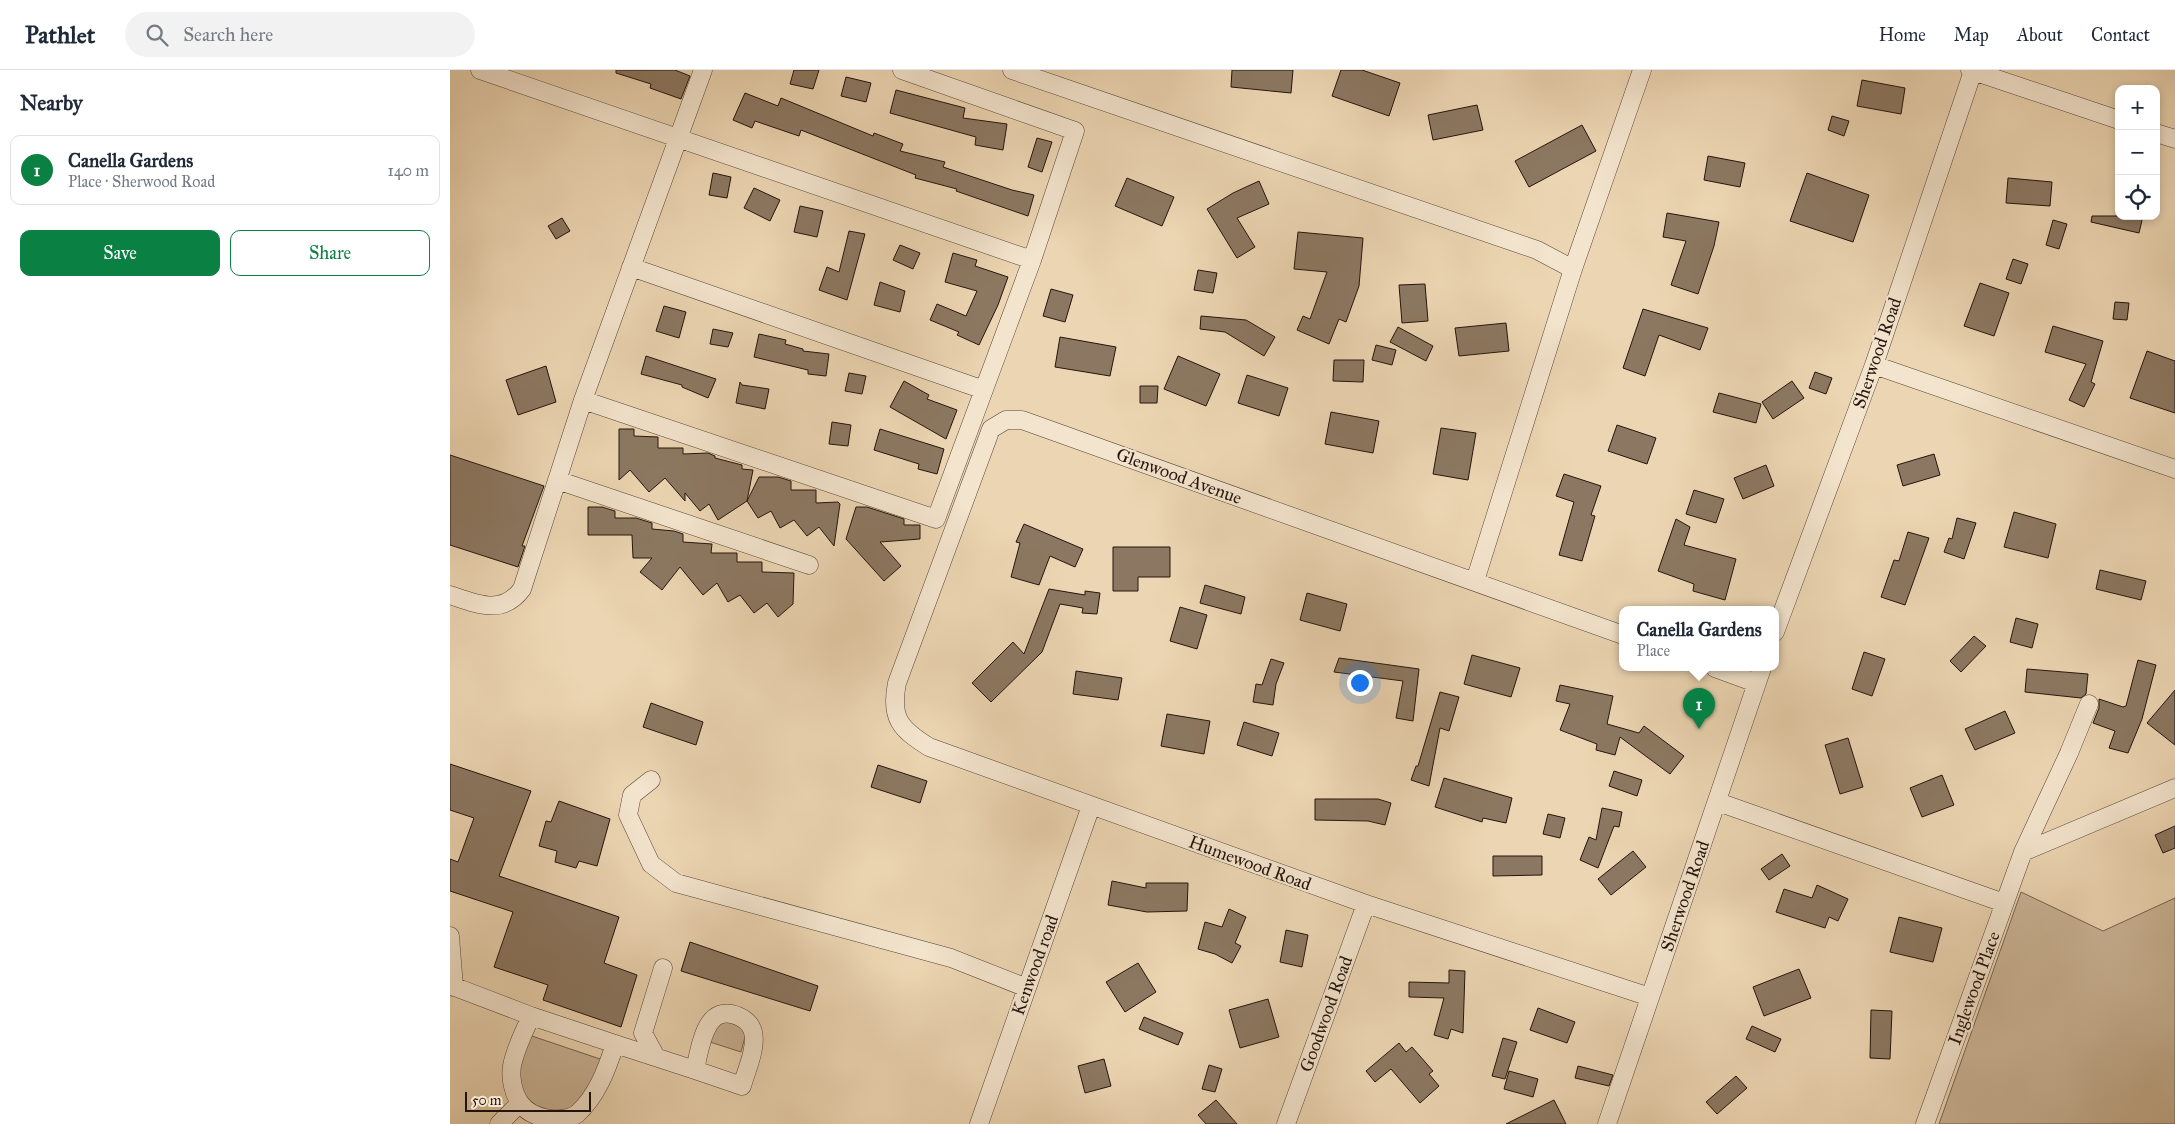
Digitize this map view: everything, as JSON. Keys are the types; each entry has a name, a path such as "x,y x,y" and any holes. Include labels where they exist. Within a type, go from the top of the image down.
{"street":[{"path":"480,70 1032,260"},
{"path":"450,595 487,606 511,601 522,589 583,400 703,70"},
{"path":"583,400 936,519 1032,260 1075,131 902,70"},
{"path":"1012,70 1536,250 1573,269"},
{"path":"1475,581 1573,269 1642,70"},
{"path":"1971,70 2115,119"},
{"name":"Sherwood Road","path":"1779,621 1874,365 1971,70"},
{"path":"2160,134 2175,139"},
{"path":"632,267 984,390"},
{"path":"1874,365 2175,469"},
{"name":"Glenwood Avenue","path":"897,683 991,429 1006,420 1022,420 1619,634"},
{"path":"557,480 809,565"},
{"path":"1734,671 1759,675"},
{"name":"Sherwood Road","path":"1607,1124 1718,802 1759,675"},
{"name":"Humewood Road","path":"897,683 894,711 900,724 909,734 929,747 1366,904 1650,997"},
{"name":"Inglewood Place","path":"1925,1124 2023,852 2069,753 2089,704"},
{"path":"651,780 632,795 628,815 650,864 676,883 951,958 1027,988"},
{"path":"2023,852 2175,788"},
{"path":"1718,802 2004,903"},
{"name":"Kenwood road","path":"979,1124 1091,806"},
{"name":"Goodwood Road","path":"1286,1124 1366,904"},
{"path":"450,936 452,986 531,1016 695,1070"},
{"path":"656,1057 644,1033 663,968"},
{"path":"531,1016 512,1068 514,1090 520,1103 530,1112 552,1121 564,1122 576,1115 594,1092 607,1069 615,1044"},
{"path":"499,1124 520,1103"}],"shaded area":[{"path":"2021,892 2103,931 2175,898 2175,1124 1939,1124"},
{"path":"734,1019 746,1033 741,1052 710,1042 715,1025"},
{"path":"523,1033 609,1062 564,1122 520,1103 518,1045"}],"building":[{"path":"616,70 675,70 690,76 681,99 650,88 651,84 616,73"},
{"path":"794,70 819,70 813,89 790,84"},
{"path":"1232,70 1293,70 1291,93 1231,87"},
{"path":"1341,70 1362,70 1400,83 1389,116 1332,96"},
{"path":"846,77 871,83 866,102 841,96"},
{"path":"1862,80 1905,88 1901,114 1857,106"},
{"path":"896,90 965,108 963,118 1007,124 1003,150 975,145 976,137 890,113"},
{"path":"745,93 778,106 781,98 873,136 874,133 903,144 900,151 945,162 943,167 1012,190 1034,195 1028,216 956,191 957,189 915,178 916,175 801,130 799,136 755,121 752,128 733,120"},
{"path":"1477,105 1483,130 1433,140 1428,115"},
{"path":"1832,116 1849,121 1844,136 1828,130"},
{"path":"1582,125 1596,151 1529,187 1515,161"},
{"path":"1037,138 1052,142 1042,172 1028,167"},
{"path":"1708,156 1745,163 1740,187 1704,180"},
{"path":"713,173 731,177 727,198 709,195"},
{"path":"1807,173 1869,195 1853,242 1790,221"},
{"path":"1127,178 1174,197 1162,226 1115,206"},
{"path":"2008,178 2052,182 2050,206 2006,203"},
{"path":"1259,181 1269,204 1237,218 1255,247 1237,258 1207,209 1233,193"},
{"path":"754,188 780,200 770,221 744,208"},
{"path":"800,206 823,211 817,237 794,232"},
{"path":"1667,213 1719,222 1714,246 1698,294 1671,285 1686,241 1663,237"},
{"path":"2092,216 2115,216 2115,220 2142,220 2139,233 2091,222"},
{"path":"562,218 570,231 556,239 548,226"},
{"path":"2053,220 2067,224 2059,249 2046,245"},
{"path":"849,231 865,234 847,300 819,290 827,267 839,272"},
{"path":"1298,232 1363,238 1359,286 1346,322 1339,319 1329,344 1297,330 1303,316 1310,319 1327,272 1294,269"},
{"path":"900,245 920,253 913,269 893,260"},
{"path":"953,253 977,260 975,266 1008,277 998,305 979,345 957,335 959,332 930,320 937,304 966,316 977,291 945,282"},
{"path":"2013,259 2028,264 2021,284 2006,279"},
{"path":"1198,270 1217,273 1213,293 1194,290"},
{"path":"880,282 905,291 900,312 874,305"},
{"path":"1980,283 2009,293 1994,336 1964,326"},
{"path":"1425,284 1428,321 1402,323 1399,285"},
{"path":"1051,289 1073,295 1065,322 1043,316"},
{"path":"2115,302 2129,303 2127,320 2113,319"},
{"path":"664,306 686,312 679,338 656,331"},
{"path":"1643,309 1708,328 1700,350 1659,335 1645,376 1623,368"},
{"path":"1201,316 1246,320 1275,337 1264,356 1225,332 1200,329"},
{"path":"1506,323 1509,351 1459,356 1455,328"},
{"path":"2053,326 2103,341 2091,382 2095,384 2084,407 2069,400 2086,364 2045,352"},
{"path":"1398,327 1433,346 1426,361 1390,342"},
{"path":"713,329 733,333 728,347 710,344"},
{"path":"759,334 786,340 785,344 803,349 803,351 829,354 826,376 808,374 808,370 754,357"},
{"path":"1060,337 1116,347 1110,376 1055,367"},
{"path":"1376,345 1396,350 1392,365 1372,360"},
{"path":"2147,351 2175,361 2175,413 2130,398"},
{"path":"646,356 716,379 708,398 682,387 682,385 641,374"},
{"path":"1178,356 1220,374 1206,406 1164,389"},
{"path":"1334,360 1364,360 1363,382 1333,381"},
{"path":"546,366 556,402 518,415 506,380"},
{"path":"1815,372 1832,378 1826,394 1809,388"},
{"path":"849,373 866,376 862,394 845,391"},
{"path":"1247,375 1288,388 1279,416 1238,403"},
{"path":"904,381 929,395 927,399 957,410 946,439 890,407"},
{"path":"1792,381 1804,398 1773,419 1762,402"},
{"path":"740,382 742,385 769,389 765,409 736,403"},
{"path":"1140,386 1158,386 1157,403 1140,403"},
{"path":"1719,393 1761,404 1756,423 1713,412"},
{"path":"1331,412 1379,421 1373,453 1325,444"},
{"path":"832,422 851,425 848,446 829,444"},
{"path":"1617,425 1656,438 1647,464 1608,451"},
{"path":"1441,428 1476,433 1468,480 1433,474"},
{"path":"619,429 634,429 634,436 658,437 658,448 683,448 683,454 708,453 715,456 715,458 742,465 742,469 753,470 747,501 718,520 709,504 700,511 685,493 685,501 665,478 649,492 630,470 619,480"},
{"path":"880,429 944,449 937,474 918,469 919,464 874,450"},
{"path":"1934,454 1940,475 1903,486 1897,465"},
{"path":"450,455 544,486 522,546 525,546 518,567 450,545"},
{"path":"1766,465 1774,486 1743,499 1734,478"},
{"path":"1564,474 1601,486 1591,515 1595,516 1582,561 1559,555 1574,502 1556,496"},
{"path":"759,477 778,477 791,481 791,490 816,490 816,503 838,502 840,504 834,546 819,527 807,536 794,520 780,528 771,511 758,518 747,501"},
{"path":"1694,490 1724,499 1716,523 1686,514"},
{"path":"588,507 602,507 615,511 615,518 636,518 652,523 652,529 674,531 683,534 683,542 712,544 711,553 737,553 737,562 762,562 762,572 794,573 793,604 778,617 767,603 754,613 740,595 728,602 717,583 703,595 680,567 662,590 640,572 652,558 633,558 632,535 588,535"},
{"path":"856,507 867,507 904,519 904,525 920,525 920,539 880,542 901,566 884,581 846,539"},
{"path":"2014,512 2056,524 2048,558 2004,547"},
{"path":"1957,518 1976,523 1964,559 1944,552 1949,538 1952,539"},
{"path":"1676,519 1690,527 1684,545 1736,559 1725,600 1693,591 1694,584 1658,571"},
{"path":"1024,524 1083,549 1075,567 1050,556 1039,585 1011,577 1020,543 1016,542"},
{"path":"1908,532 1929,538 1905,605 1881,597 1894,560 1899,561"},
{"path":"1113,547 1170,547 1170,577 1138,577 1138,591 1113,591"},
{"path":"2100,570 2146,581 2141,600 2096,589"},
{"path":"1205,585 1245,597 1241,614 1200,603"},
{"path":"1049,589 1085,595 1085,591 1100,593 1097,614 1082,613 1083,608 1060,604 1042,652 991,702 972,683 1013,642 1024,654"},
{"path":"1307,593 1347,604 1340,631 1300,620"},
{"path":"1180,607 1207,615 1197,649 1170,641"},
{"path":"2016,618 2038,624 2032,648 2010,642"},
{"path":"1974,636 1986,646 1961,672 1950,661"},
{"path":"1864,652 1885,659 1872,696 1852,689"},
{"path":"1472,655 1520,668 1511,697 1464,684"},
{"path":"1339,658 1419,669 1413,721 1396,718 1403,681 1334,672"},
{"path":"1271,659 1284,663 1276,684 1273,705 1253,702 1256,684 1262,685"},
{"path":"2138,660 2156,665 2142,719 2128,753 2109,748 2115,731 2093,723 2099,708 2099,699 2123,707 2126,706"},
{"path":"2027,669 2088,674 2086,694 2081,698 2025,692"},
{"path":"1076,671 1122,678 1118,700 1073,694"},
{"path":"1560,685 1613,696 1607,724 1639,733 1644,726 1684,756 1670,774 1620,737 1615,755 1596,750 1597,744 1560,730 1570,704 1556,701"},
{"path":"2175,690 2175,745 2147,723"},
{"path":"1440,692 1459,697 1449,731 1440,728 1429,786 1411,780 1416,766 1418,766"},
{"path":"651,703 703,722 696,745 643,727"},
{"path":"2005,711 2015,733 1975,750 1965,729"},
{"path":"1167,714 1210,721 1204,754 1161,746"},
{"path":"1244,722 1279,733 1272,756 1237,745"},
{"path":"1848,738 1863,787 1840,794 1825,745"},
{"path":"450,764 531,791 499,876 619,917 604,963 637,975 621,1027 543,1000 548,985 494,967 513,912 450,891 450,859 458,862 474,818 450,810"},
{"path":"878,765 927,781 920,803 871,787"},
{"path":"1614,771 1642,780 1637,796 1609,786"},
{"path":"1942,775 1954,805 1922,817 1910,788"},
{"path":"1444,778 1512,798 1506,823 1483,818 1482,822 1435,807"},
{"path":"1315,799 1378,799 1391,803 1385,825 1368,821 1315,820"},
{"path":"559,801 610,819 597,866 579,861 576,868 555,862 557,851 539,846 546,821 551,822"},
{"path":"1602,808 1622,812 1619,827 1614,826 1598,868 1580,860 1589,837 1596,840"},
{"path":"1548,814 1565,818 1560,838 1543,834"},
{"path":"2175,826 2175,848 2163,853 2155,835"},
{"path":"1633,851 1646,867 1611,895 1598,879"},
{"path":"1782,854 1790,866 1769,880 1761,869"},
{"path":"1493,856 1542,856 1542,875 1493,876"},
{"path":"1112,881 1146,888 1146,883 1188,883 1187,911 1147,912 1108,905"},
{"path":"1817,885 1848,899 1838,921 1829,917 1825,928 1776,912 1784,889 1812,898"},
{"path":"1229,909 1246,917 1235,943 1241,946 1232,963 1215,954 1198,949 1205,922 1222,927"},
{"path":"1899,917 1942,928 1933,962 1890,952"},
{"path":"1286,930 1308,935 1302,967 1280,962"},
{"path":"690,942 818,986 810,1011 681,971"},
{"path":"1138,963 1156,992 1125,1012 1106,982"},
{"path":"1799,969 1811,998 1764,1016 1753,987"},
{"path":"1449,970 1465,971 1463,1033 1451,1029 1448,1039 1434,1035 1444,998 1409,997 1409,982 1449,983"},
{"path":"1268,999 1279,1037 1240,1048 1229,1010"},
{"path":"1538,1008 1575,1022 1567,1043 1530,1030"},
{"path":"1871,1010 1892,1011 1890,1059 1870,1058"},
{"path":"1144,1017 1183,1033 1178,1045 1139,1029"},
{"path":"1752,1026 1781,1039 1775,1052 1746,1039"},
{"path":"1503,1038 1517,1042 1505,1079 1492,1076"},
{"path":"1399,1043 1406,1052 1412,1047 1433,1071 1429,1074 1439,1086 1420,1103 1391,1069 1375,1082 1366,1071"},
{"path":"1104,1059 1111,1086 1085,1093 1078,1066"},
{"path":"1209,1065 1222,1069 1215,1092 1202,1089"},
{"path":"1578,1066 1613,1075 1609,1086 1575,1078"},
{"path":"1509,1071 1538,1079 1533,1097 1504,1089"},
{"path":"1736,1076 1747,1088 1717,1114 1706,1102"},
{"path":"1216,1100 1237,1124 1206,1124 1198,1115"},
{"path":"1554,1100 1566,1124 1506,1124"}],"place":[{"name":"Canella Gardens","path":"1699,729"}]}
